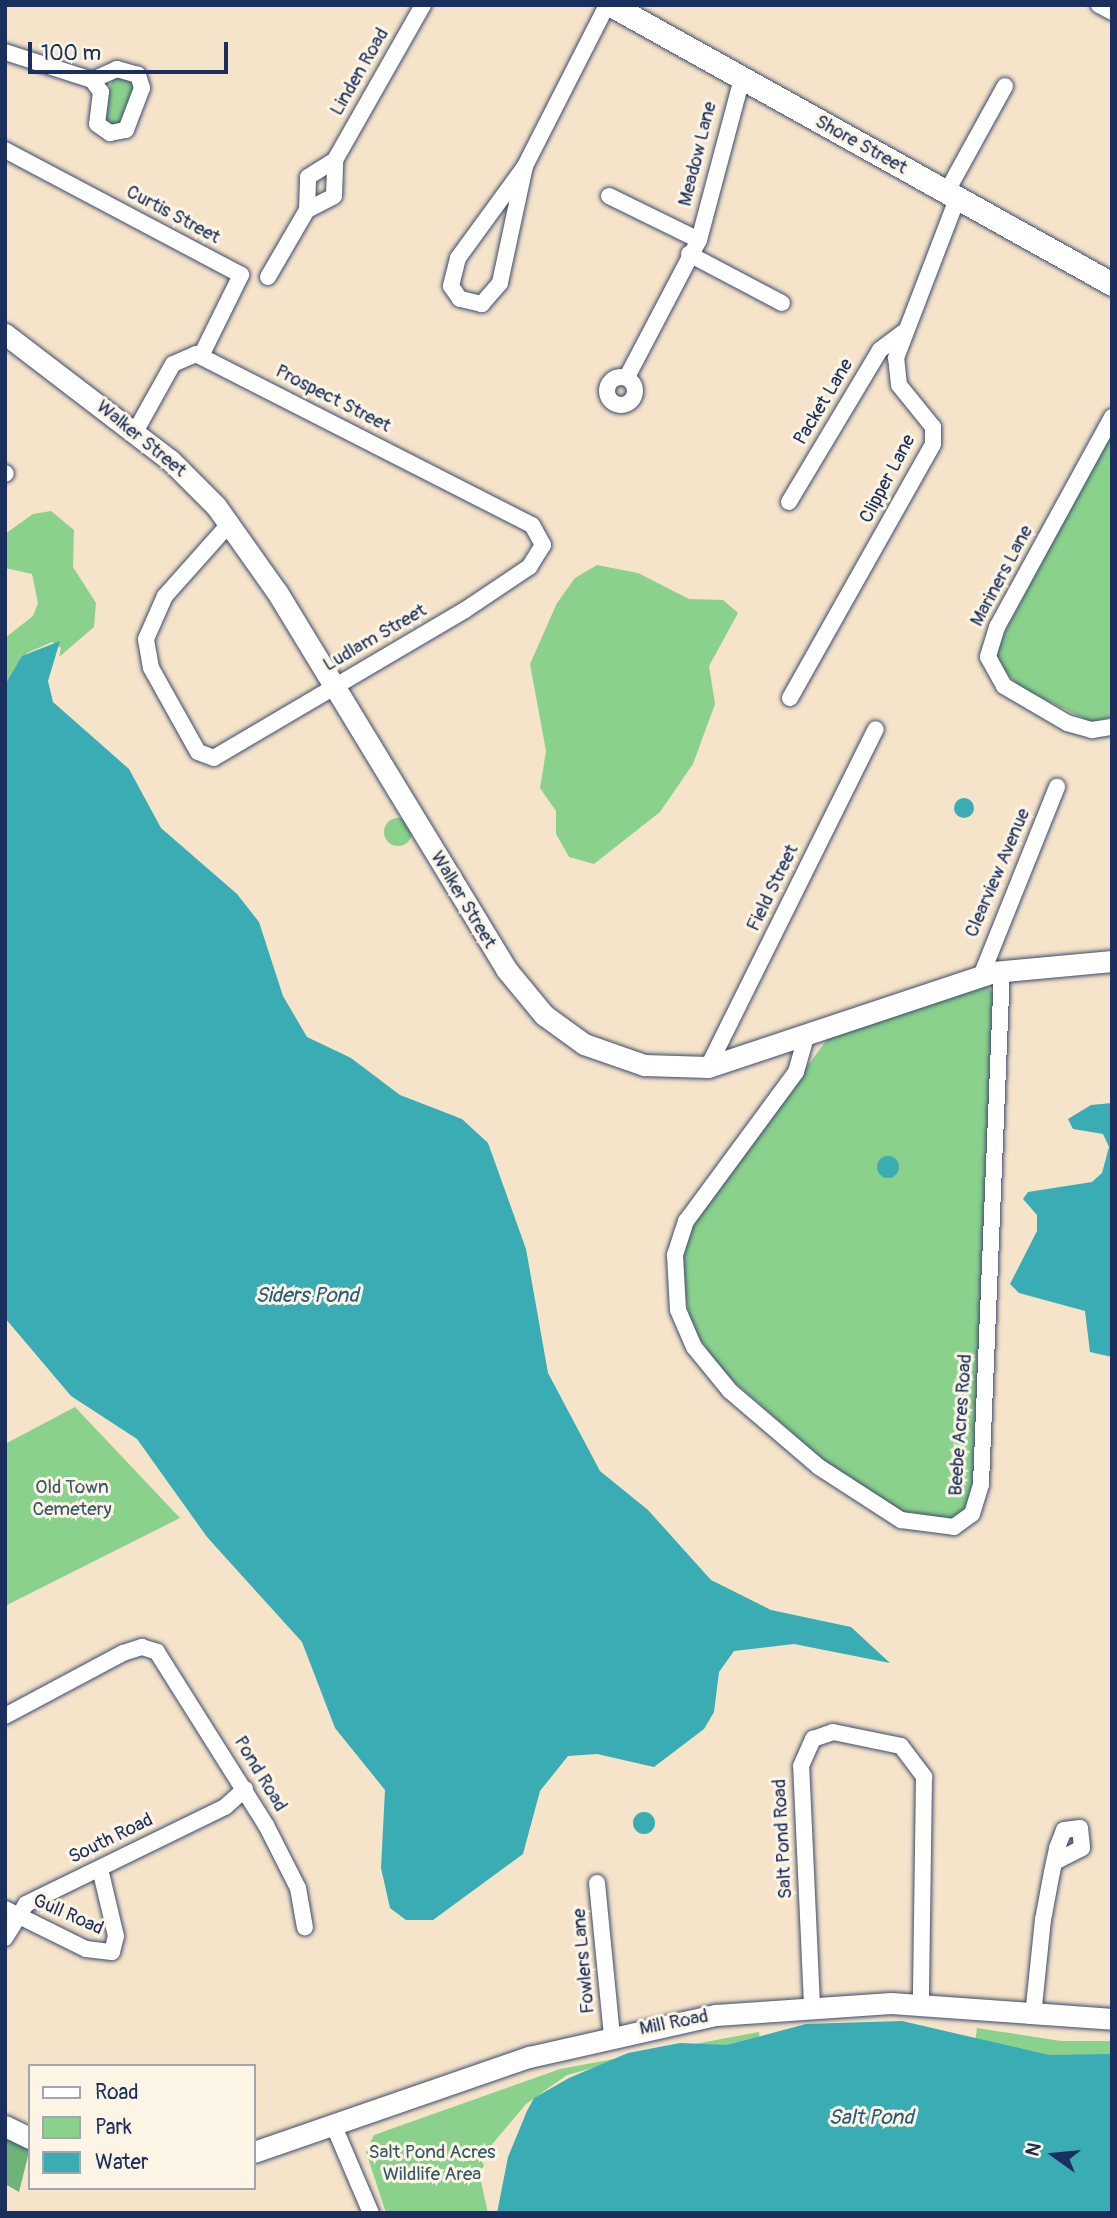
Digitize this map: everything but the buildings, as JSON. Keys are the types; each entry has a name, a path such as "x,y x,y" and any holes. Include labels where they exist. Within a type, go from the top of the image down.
{"main road":[{"name":"Shore Street","path":"609,5 1112,284"}],"street":[{"name":"Linden Road","path":"307,210 334,196 335,160 423,5"},
{"path":"526,166 500,283 482,304 460,299 452,286 458,258 526,166 609,5"},
{"path":"1099,5 1112,12"},
{"path":"5,52 92,80"},
{"name":"Meadow Lane","path":"628,375 689,254 699,240 742,78"},
{"name":"Clipper Lane","path":"790,698 933,444 933,427 899,385 896,358 904,332 919,307 952,196 1005,86"},
{"name":"Curtis Street","path":"5,150 241,275 201,356"},
{"name":"Linden Road","path":"268,277 307,210 308,177 335,160"},
{"name":"Meadow Lane","path":"609,196 699,240"},
{"path":"689,254 782,303"},
{"name":"Packet Lane","path":"789,502 880,350 904,332"},
{"name":"Walker Street","path":"5,334 135,432 230,523 335,685 494,951 537,1009 570,1035 617,1058 673,1069 708,1067 806,1037 981,976 1002,971 1112,961"},
{"path":"135,432 176,360 201,356"},
{"name":"Prospect Street","path":"201,356 540,534"},
{"name":"Mariners Lane","path":"1112,417 997,628 988,657 1004,686 1067,723 1092,730 1112,727"},
{"name":"Ludlam Street","path":"230,523 165,596 146,639 151,668 207,757 222,756 529,567 541,551 540,534"},
{"name":"Field Street","path":"708,1067 876,729"},
{"name":"Clearview Avenue","path":"981,976 1057,786"},
{"name":"Beebe Acres Road","path":"806,1037 796,1072 681,1230 674,1273 678,1310 694,1348 730,1391 819,1467 901,1520 954,1527 972,1514 981,1484 1002,971"},
{"name":"Pond Road","path":"5,1716 123,1653 142,1647 157,1652 245,1789 298,1888 306,1927"},
{"name":"Salt Pond Road","path":"812,2005 800,1766 813,1739 833,1732 901,1746 924,1777 921,2005"},
{"name":"South Road","path":"5,1938 11,1912 225,1807 245,1789"},
{"path":"1033,2016 1054,1862"},
{"name":"Gull Road","path":"11,1912 86,1949 112,1952 117,1936 100,1869"},
{"name":"Fowlers Lane","path":"597,1883 612,2035"},
{"name":"Mill Road","path":"256,2151 612,2035 812,2005 921,2005 1033,2016 1112,2019"},
{"path":"333,2124 371,2213"},
{"path":"5,2126 28,2137"}],"green space":[{"path":"115,74 136,81 126,124 108,125 100,111"},
{"path":"1112,430 1112,717 1091,722 1020,687 1001,667 996,649"},
{"path":"51,511 74,530 73,567 96,603 94,627 59,657 61,648 52,642 27,653 5,685 5,638 33,616 38,603 32,574 5,568 5,534 33,514"},
{"path":"597,565 638,573 689,599 723,600 738,613 709,666 715,704 693,764 660,812 594,864 569,857 556,834 556,811 540,788 546,751 530,664 557,603 575,578"},
{"path":"398,818 408,822 412,832 408,842 398,846 388,842 384,832 388,822"},
{"path":"985,984 994,994 974,1488 965,1511 948,1521 916,1520 835,1470 724,1373 691,1326 680,1263 688,1230 828,1038"},
{"name":"Old Town Cemetery","path":"75,1407 180,1518 5,1606 5,1444"},
{"path":"977,2028 1061,2041 1112,2041 1112,2063 974,2051"},
{"name":"Salt Pond Acres Wildlife Area","path":"759,2032 761,2054 625,2059 567,2075 526,2104 489,2148 480,2177 488,2213 386,2213 366,2152 374,2135 560,2069"},
{"path":"5,2134 27,2144 28,2156 19,2192 5,2184"}],"water":[{"name":"Siders Pond","path":"60,641 48,681 53,702 129,769 161,828 237,894 259,922 283,996 307,1037 351,1058 400,1095 462,1119 488,1143 526,1249 548,1373 600,1471 648,1510 711,1580 771,1610 851,1627 890,1663 794,1644 734,1651 719,1672 714,1712 704,1729 654,1767 597,1754 568,1756 540,1791 523,1854 433,1920 406,1920 390,1908 381,1868 385,1790 335,1728 302,1642 207,1537 137,1439 71,1396 5,1318 5,685 22,656"},
{"path":"964,798 971,801 974,808 971,815 964,818 957,815 954,808 957,801"},
{"path":"1112,1103 1112,1357 1090,1352 1085,1311 1019,1293 1010,1284 1037,1231 1037,1215 1023,1199 1028,1192 1092,1182 1102,1173 1109,1147 1103,1134 1073,1129 1068,1119 1091,1105"},
{"path":"888,1156 898,1163 899,1167 892,1177 888,1178 878,1171 877,1167 884,1157"},
{"path":"644,1812 652,1815 655,1823 652,1831 644,1834 636,1831 633,1823 636,1815"},
{"name":"Salt Pond","path":"902,2021 1049,2055 1112,2054 1112,2213 497,2213 508,2157 527,2111 534,2098 569,2078 628,2053 680,2043 727,2045 806,2024"}]}
